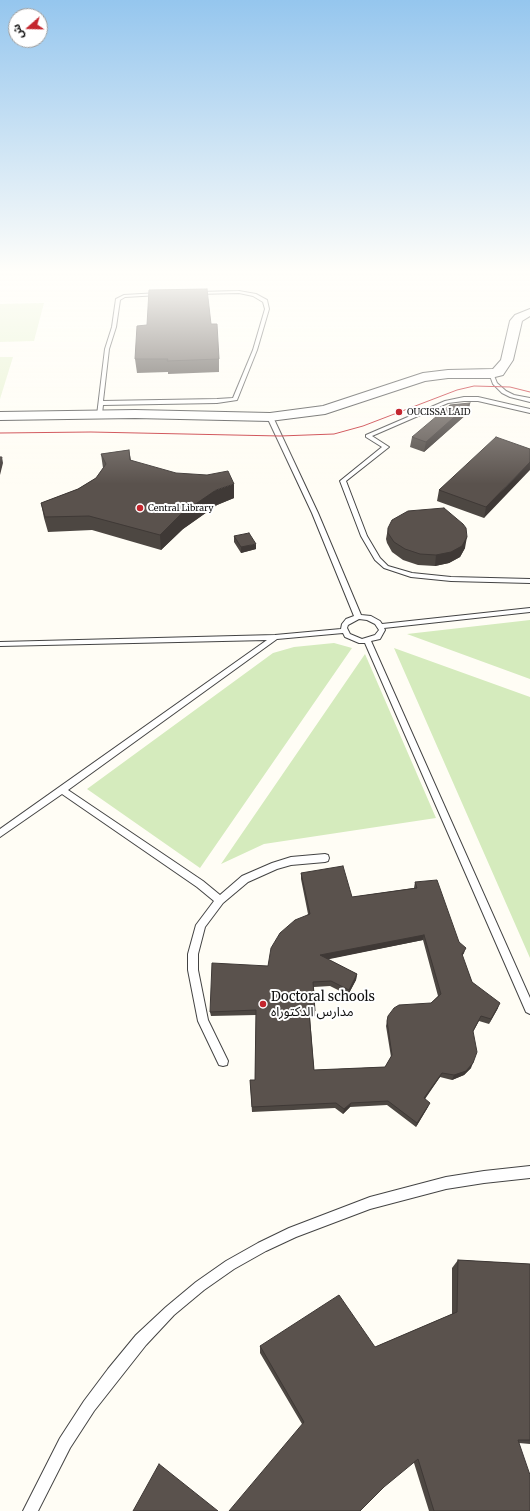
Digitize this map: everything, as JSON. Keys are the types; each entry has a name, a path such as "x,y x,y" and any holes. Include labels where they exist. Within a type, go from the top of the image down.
{"street":[{"path":"0,416 100,408 205,414 317,423 334,419 465,373 491,374 498,372 507,360 511,343"},
{"path":"0,426 279,421"}],"lane":[{"path":"109,343 100,408 234,399 241,386 257,343"},
{"path":"491,374 496,384 504,392 512,396 530,400"},
{"path":"530,411 478,399 464,399 447,402 368,436 386,447 343,481 364,536 377,559 386,567 411,575 451,579 530,581"},
{"path":"279,421 280,436 315,513 358,617"},
{"path":"381,626 382,630 378,637 368,641 351,638 344,628 348,621 358,617 369,618 381,626 530,610"},
{"path":"0,644 275,636 345,631"},
{"path":"0,834 275,636"},
{"path":"368,641 530,1009"},
{"path":"62,790 200,884 220,900"},
{"path":"223,1061 203,1021 193,970 194,947 201,925 220,900 245,879 292,861 325,858"},
{"path":"30,1511 65,1443 89,1406 113,1374 141,1340 170,1312 200,1286 230,1265 262,1247 294,1232 370,1203 446,1183 484,1176 530,1172"}],"green space":[{"path":"0,357 13,357 0,399"},
{"path":"530,620 530,679 407,634"},
{"path":"334,643 352,648 200,868 87,789 273,653 294,647"},
{"path":"394,648 530,697 530,958"},
{"path":"365,654 436,818 264,844 221,864"}],"building":[{"path":"136,343 218,343 219,359 167,361 168,359 135,359"},
{"path":"470,403 426,442 412,437 450,405"},
{"path":"496,437 530,449 530,462 486,507 439,490"},
{"name":"Central Library","path":"129,450 130,460 176,473 207,475 228,471 234,484 216,490 181,514 160,535 89,516 45,517 41,503 78,489 96,478 106,464 101,454"},
{"path":"444,508 466,528 467,537 462,546 451,552 436,555 420,554 405,549 394,542 388,533 388,528 392,520 408,511"},
{"path":"249,533 256,544 241,547 234,536"},
{"name":"Doctoral schools مدارس الدكتوراه","path":"343,866 352,897 417,888 415,882 437,880 459,942 466,948 462,954 472,982 500,1003 491,1019 481,1016 473,1031 477,1052 473,1063 466,1071 454,1075 442,1073 424,1098 430,1103 417,1123 388,1101 351,1103 344,1109 336,1103 252,1107 250,1080 255,1080 256,1010 210,1012 212,963 268,966 271,948 280,933 295,920 310,914 301,873","holes":["424,935 441,994 431,1003 399,1005 394,1008 388,1016 387,1021 392,1055 385,1067 314,1070 309,1012 315,1011 313,982 331,981 349,990 357,974 320,955"]},
{"path":"458,1260 530,1264 530,1440 518,1440 530,1475 530,1511 434,1511 418,1459 384,1487 360,1511 229,1511 304,1422 260,1346 339,1295 375,1347 457,1312"},
{"path":"159,1464 218,1511 133,1511"}],"tram line":[{"path":"0,433 91,432 280,436 334,434 363,426 457,390 474,386 510,387 530,392"}],"place":[{"name":"OUCISSA LAID","path":"399,412"},
{"name":"Central Library","path":"140,508"},
{"name":"Doctoral schools مدارس الدكتوراه","path":"263,1004"}]}
